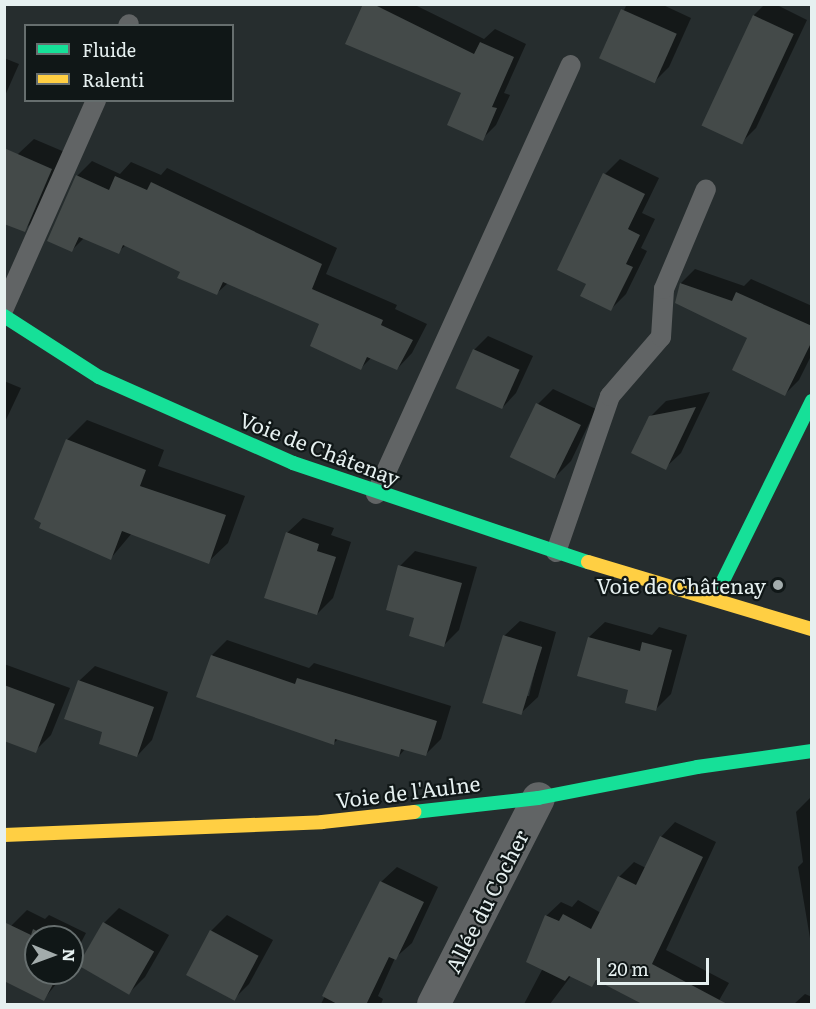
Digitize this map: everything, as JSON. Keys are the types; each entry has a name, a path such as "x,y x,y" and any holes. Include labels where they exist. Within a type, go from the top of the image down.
{"street":[{"name":"Voie de Châtenay","path":"4,316 99,377 292,463 376,494 556,552 812,629"},
{"path":"714,599 812,401"},
{"name":"Voie de l'Aulne","path":"4,835 321,822 538,798 698,767 812,751"},
{"name":"Allée du Cocher","path":"433,1005 538,798"}],"lane":[{"path":"376,494 571,66"},
{"path":"4,308 95,102"},
{"path":"556,552 610,396 661,337 664,289 706,189"}],"building":[{"path":"363,4 373,4 474,54 480,42 514,57 492,107 497,108 483,141 447,125 461,93 345,44"},
{"path":"621,9 677,34 655,83 599,58"},
{"path":"753,15 794,34 742,145 701,126"},
{"path":"4,148 52,169 25,232 4,224"},
{"path":"603,173 645,194 628,229 640,235 626,264 633,267 611,311 580,296 586,284 557,270"},
{"path":"76,175 109,190 115,176 147,190 151,182 322,264 312,289 383,320 381,325 413,340 397,370 367,357 361,370 310,346 319,324 223,282 217,295 177,278 180,272 123,245 119,254 79,237 72,252 47,241"},
{"path":"680,283 732,301 736,292 812,326 812,341 785,396 732,370 747,338 675,303"},
{"path":"473,349 520,370 502,409 456,388"},
{"path":"536,403 581,425 555,479 510,457"},
{"path":"696,407 666,470 631,453 649,416"},
{"path":"66,439 146,470 140,486 226,515 209,564 122,531 111,560 39,528 41,523 34,519"},
{"path":"286,532 319,544 317,551 336,557 317,615 264,598"},
{"path":"398,565 462,583 444,647 409,636 414,618 386,610"},
{"path":"503,635 542,647 521,715 482,703"},
{"path":"588,637 640,651 642,642 672,650 656,711 625,703 628,690 577,676"},
{"path":"211,655 295,684 297,678 437,721 426,756 401,749 399,757 335,739 334,745 196,697"},
{"path":"78,680 154,707 137,757 99,744 102,732 64,719"},
{"path":"4,685 55,704 36,753 4,741"},
{"path":"660,836 703,857 652,964 729,1005 644,1005 596,980 592,987 569,976 565,981 526,962 545,915 559,921 563,914 591,929 618,876 636,885"},
{"path":"380,881 424,902 396,960 389,957 366,1005 339,1005 322,996"},
{"path":"4,922 24,932 24,985 53,985 44,1001 4,981"},
{"path":"103,922 154,952 129,995 84,969 84,955"},
{"path":"210,930 259,956 235,1001 186,975"}],"traffic: fast":[{"path":"4,316 99,377 293,463 588,562"},
{"path":"714,599 812,401"},
{"path":"414,812 538,798 697,767 812,751"}],"traffic: slow":[{"path":"588,562 812,629"},
{"path":"4,835 322,822 414,812"}],"place":[{"name":"Voie de Châtenay","path":"778,585"}]}
